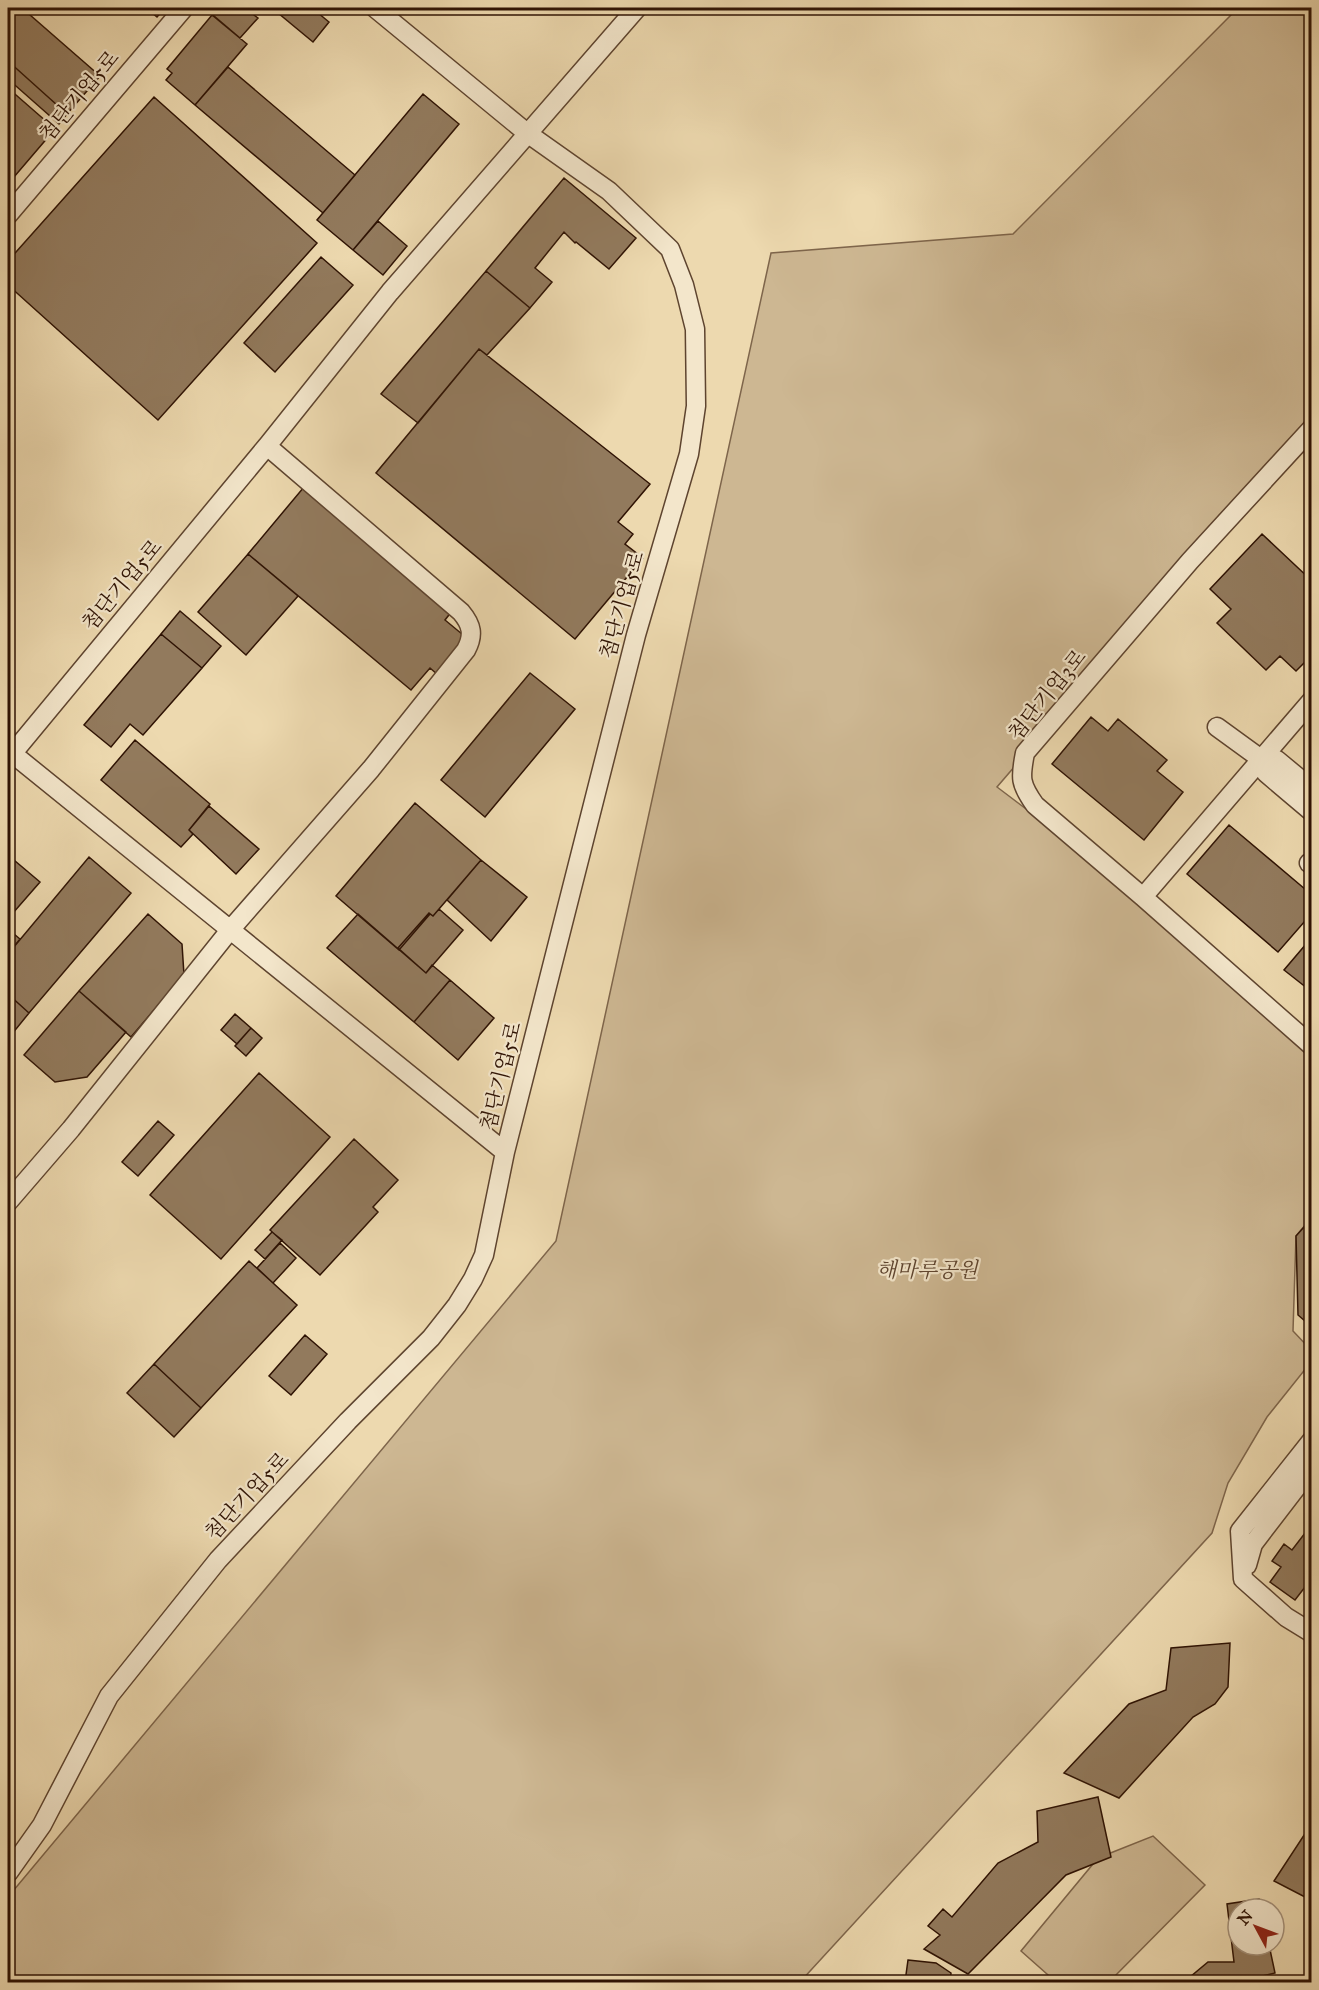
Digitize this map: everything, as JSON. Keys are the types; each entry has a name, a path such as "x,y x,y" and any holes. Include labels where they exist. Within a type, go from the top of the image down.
{"street":[{"name":"첨단기업5로","path":"8,215 184,8"},
{"name":"첨단기업5로","path":"8,1873 42,1826 109,1696 218,1560 348,1421 431,1338 457,1305 484,1255 505,1152 636,635 689,454 696,406 695,329 684,285 670,249 609,191 527,133 375,8"},
{"path":"527,133 637,8"},
{"name":"첨단기업5로","path":"505,1152 10,752 267,446 390,292 527,133"},
{"name":"첨단기업3로","path":"1311,428 1190,561 1025,753 1020,775 1024,789 1035,805 1311,1046"},
{"path":"8,1202 71,1129 230,930 370,769 462,657 470,643 471,633 468,621 456,607 267,446"},
{"path":"1143,897 1311,700"},
{"path":"1217,727 1262,758 1277,760 1311,789"},
{"path":"1262,758 1266,773 1311,812"},
{"path":"1311,1440 1240,1530 1243,1579 1286,1617 1311,1633"},
{"path":"1243,1579 1253,1544 1311,1467"}],"green space":[{"name":"해마루공원","path":"1238,8 1311,8 1311,421 997,787 1143,897 1311,1053 1311,1218 1296,1236 1293,1331 1311,1350 1311,1362 1267,1417 1228,1483 1212,1533 800,1982 8,1982 8,1897 556,1241 771,253 1013,234"},
{"path":"1153,1836 1205,1885 1109,1982 1056,1982 1021,1951 1098,1858"}],"building":[{"path":"8,8 22,8 100,76 67,114 8,61"},
{"path":"146,8 165,8 157,17"},
{"path":"209,8 260,8 254,15 258,18 240,38 207,10"},
{"path":"272,8 312,8 329,22 313,42"},
{"path":"212,15 247,44 195,105 166,80 172,73 167,69"},
{"path":"8,61 67,114 59,124 8,79"},
{"path":"228,67 355,175 323,213 195,105"},
{"path":"8,88 55,129 8,184"},
{"path":"423,94 459,124 353,250 317,220"},
{"path":"154,97 317,243 158,420 8,285 8,261"},
{"path":"564,178 636,238 609,269 564,232 535,268 552,282 530,308 486,271"},
{"path":"378,221 407,246 383,275 353,250"},
{"path":"321,257 353,285 275,372 244,343"},
{"path":"486,271 530,308 487,355 479,349 418,423 381,394"},
{"path":"479,349 650,484 618,522 633,534 625,544 643,558 575,639 376,473"},
{"path":"304,487 452,611 445,620 468,639 438,675 430,668 411,690 248,554"},
{"path":"1262,534 1312,581 1312,655 1296,671 1280,656 1266,670 1217,623 1231,609 1210,589"},
{"path":"248,554 298,596 246,655 198,612"},
{"path":"180,611 221,646 202,668 161,634"},
{"path":"161,634 202,668 143,735 130,724 111,747 84,725"},
{"path":"530,673 575,709 485,817 441,780"},
{"path":"1091,717 1108,731 1118,719 1167,760 1157,771 1183,792 1144,840 1052,764"},
{"path":"135,740 210,804 189,830 193,834 181,847 101,780"},
{"path":"415,803 481,860 433,916 430,914 399,950 336,896"},
{"path":"209,806 259,849 236,874 189,830"},
{"path":"1229,825 1312,895 1312,913 1278,952 1187,874"},
{"path":"8,855 40,882 13,913 8,909"},
{"path":"89,857 131,893 29,1013 8,994 8,954"},
{"path":"481,860 527,897 491,941 447,900"},
{"path":"439,909 463,930 426,973 398,948 429,913 433,916"},
{"path":"148,914 182,944 184,975 131,1037 79,991"},
{"path":"358,914 426,973 432,965 450,980 414,1022 327,948"},
{"path":"8,929 20,939 8,954"},
{"path":"1312,937 1312,992 1284,970"},
{"path":"450,980 494,1018 458,1060 414,1022"},
{"path":"79,991 126,1032 87,1077 55,1082 24,1055"},
{"path":"8,994 29,1013 8,1039"},
{"path":"235,1014 251,1028 237,1044 221,1030"},
{"path":"251,1028 262,1038 246,1056 235,1046"},
{"path":"259,1073 330,1137 221,1259 150,1195"},
{"path":"158,1121 174,1135 138,1176 122,1162"},
{"path":"354,1139 398,1180 373,1207 378,1212 320,1275 270,1230"},
{"path":"1312,1218 1312,1327 1298,1315 1296,1236"},
{"path":"272,1232 282,1240 265,1259 255,1250"},
{"path":"280,1243 296,1258 273,1283 257,1268"},
{"path":"249,1261 297,1305 201,1408 154,1364"},
{"path":"305,1335 327,1354 291,1395 269,1376"},
{"path":"154,1364 201,1408 174,1437 127,1393"},
{"path":"1312,1524 1312,1578 1295,1600 1270,1582 1281,1567 1272,1561 1284,1544 1292,1550"},
{"path":"1230,1643 1228,1687 1215,1704 1193,1717 1119,1798 1064,1773 1129,1704 1166,1690 1171,1648"},
{"path":"1098,1797 1111,1857 1066,1875 968,1974 924,1949 940,1935 928,1926 943,1909 952,1917 998,1863 1038,1842 1037,1811"},
{"path":"1312,1823 1312,1888 1305,1897 1274,1881"},
{"path":"1233,1957 1272,1957 1275,1973 1236,1982 1184,1982 1208,1962 1234,1962"},
{"path":"908,1960 936,1963 951,1973 950,1982 905,1982"}]}
